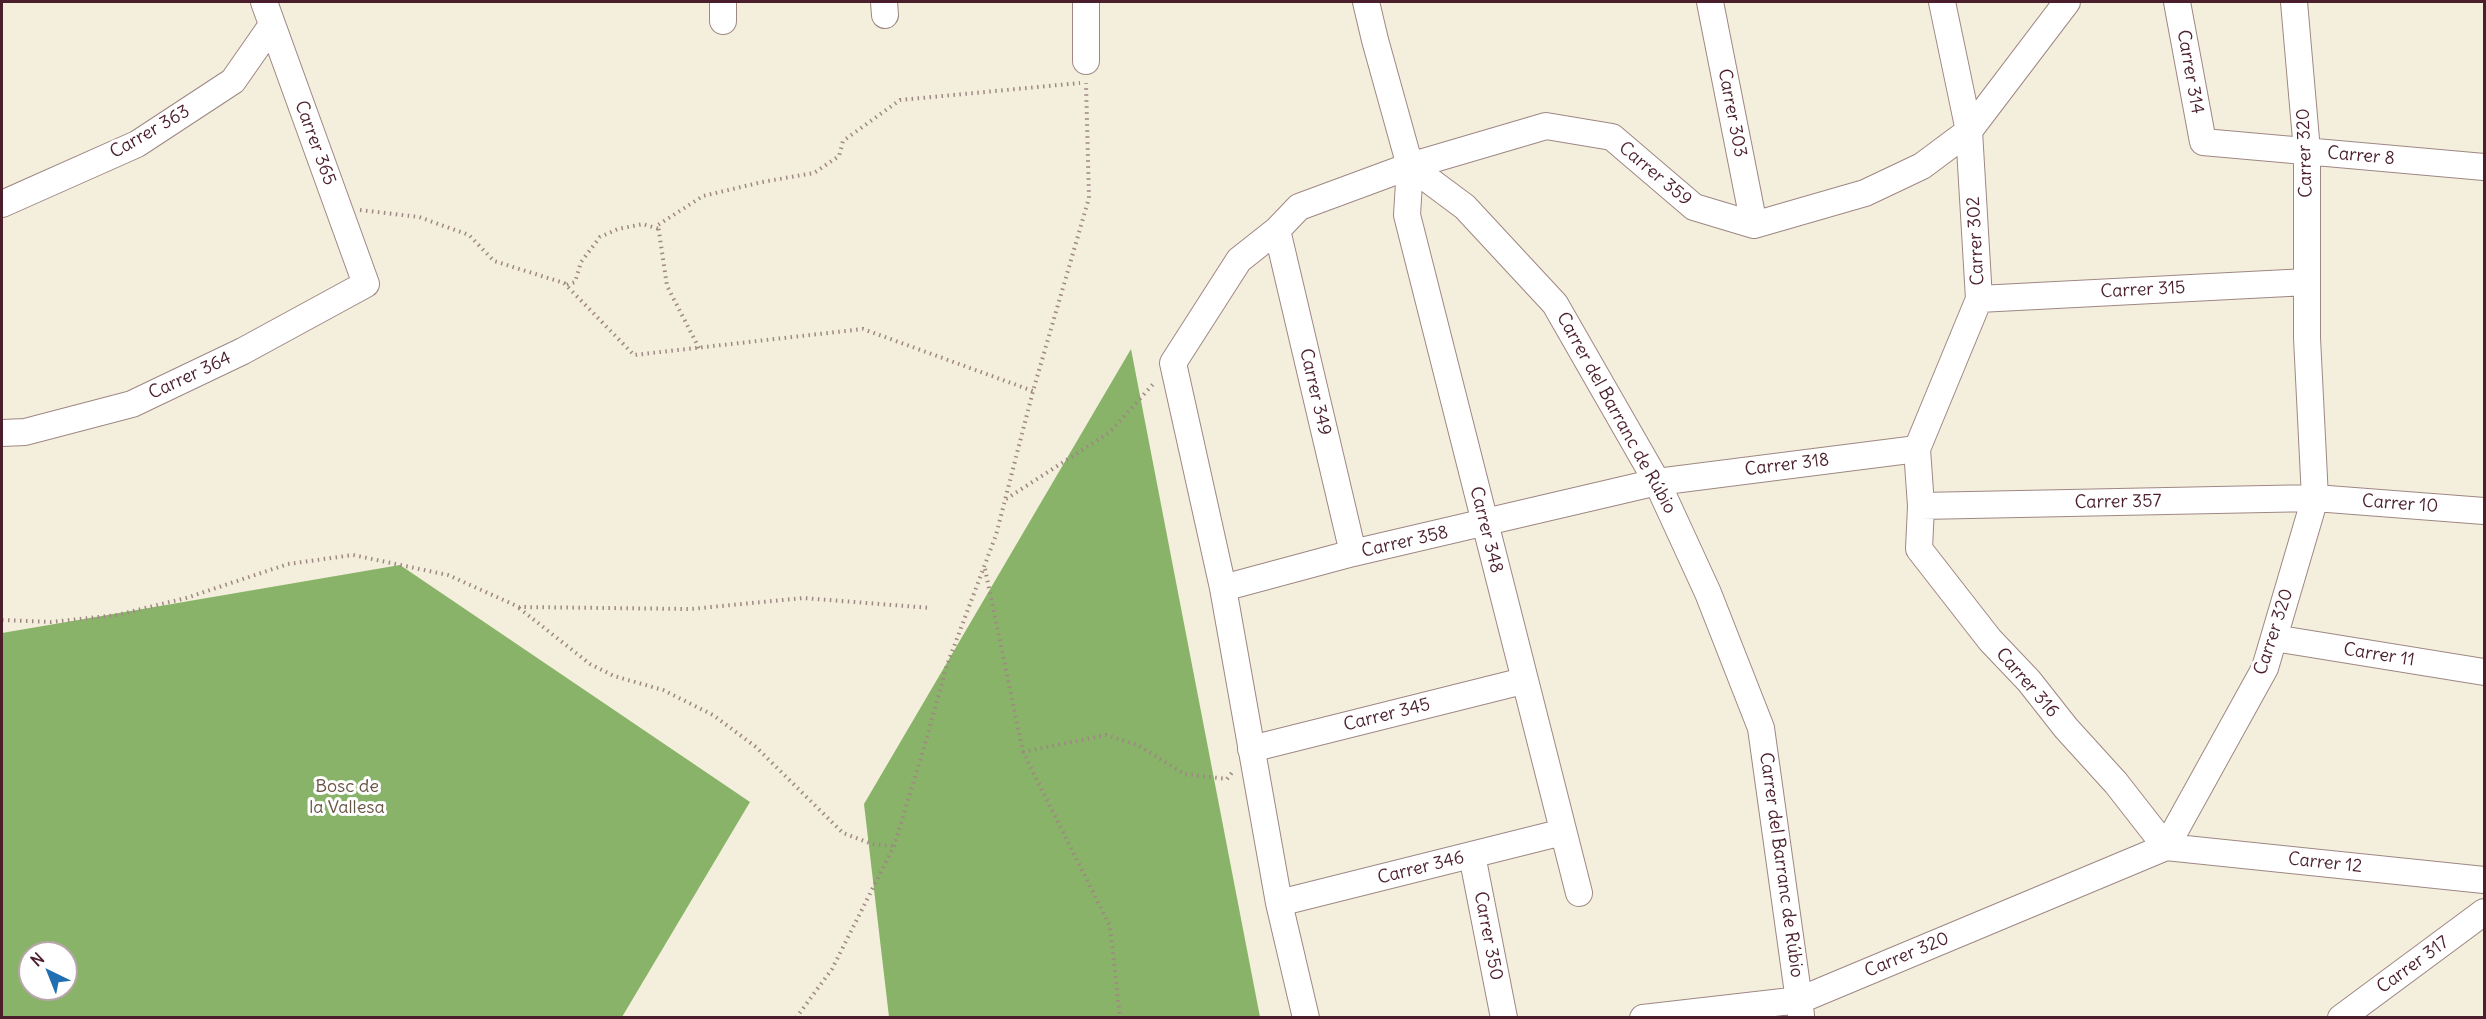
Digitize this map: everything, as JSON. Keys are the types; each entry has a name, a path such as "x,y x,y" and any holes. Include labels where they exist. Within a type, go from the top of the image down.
{"street":[{"path":"1086,2 1086,72"},
{"path":"1366,2 1410,166"},
{"name":"Carrer 303","path":"1710,2 1754,225"},
{"name":"Carrer 302","path":"1921,506 1917,449 1979,299 1969,131 1942,2"},
{"path":"1754,225 1865,193 1922,166 1969,131 2067,2"},
{"name":"Carrer 314","path":"2177,2 2203,142"},
{"name":"Carrer 320","path":"1643,1017 1801,1009 2166,846 2265,668 2315,498 2307,282 2307,152 2294,2"},
{"name":"Carrer 363","path":"2,204 137,144 233,81 268,13"},
{"name":"Carrer 365","path":"268,13 366,284"},
{"name":"Carrer 359","path":"1173,363 1239,260 1277,230 1299,207 1410,166 1546,126 1612,137 1694,207 1754,225"},
{"name":"Carrer 8","path":"2203,142 2484,167"},
{"name":"Carrer del Barranc de Rúbio","path":"1410,166 1464,207 1555,304 1658,482 1708,593 1761,728 1801,1009"},
{"name":"Carrer 348","path":"1410,166 1407,215 1578,892"},
{"name":"Carrer 349","path":"1277,230 1353,554"},
{"name":"Carrer 315","path":"1979,299 2307,282"},
{"name":"Carrer 364","path":"2,433 25,432 132,404 243,351 366,284"},
{"path":"1173,363 1223,588 1279,903 1306,1017"},
{"name":"Carrer 318","path":"1658,482 1917,449"},
{"name":"Carrer 358","path":"1223,588 1353,554 1658,482"},
{"name":"Carrer 357","path":"1921,506 2315,498"},
{"name":"Carrer 10","path":"2315,498 2484,511"},
{"name":"Carrer 316","path":"1921,506 1919,549 1990,640 2116,783 2166,846"},
{"name":"Carrer 11","path":"2274,638 2484,672"},
{"name":"Carrer 345","path":"1251,749 1524,681"},
{"name":"Carrer 346","path":"1279,903 1563,832"},
{"name":"Carrer 12","path":"2166,846 2484,880"},
{"name":"Carrer 350","path":"1472,855 1504,1017"},
{"name":"Carrer 317","path":"2341,1017 2484,912"}],"path":[{"path":"699,348 668,286 658,225 703,196 814,173 839,156 843,141 900,100 1086,72 1089,198 985,568 947,665 894,846 832,969 796,1017"},
{"path":"338,207 419,217 469,235 494,261 567,285 634,355 863,329 1033,391"},
{"path":"567,285 575,282 580,262 600,237 643,224 659,229"},
{"path":"1006,499 1110,432 1173,363"},
{"path":"2,620 51,622 117,615 186,598 288,564 352,555 448,575 519,607 590,664 614,676 663,690 713,716 756,747 843,833 872,844 894,846"},
{"path":"985,568 1023,752 1110,926 1120,1017"},
{"path":"519,607 691,609 803,598 931,608"},
{"path":"1023,752 1106,735 1138,745 1184,774 1227,779 1251,749"}],"green space":[{"path":"1131,349 1260,1017 889,1017 864,804"},
{"name":"Bosc de la Vallesa","path":"400,565 750,802 622,1017 2,1017 2,633"}]}
